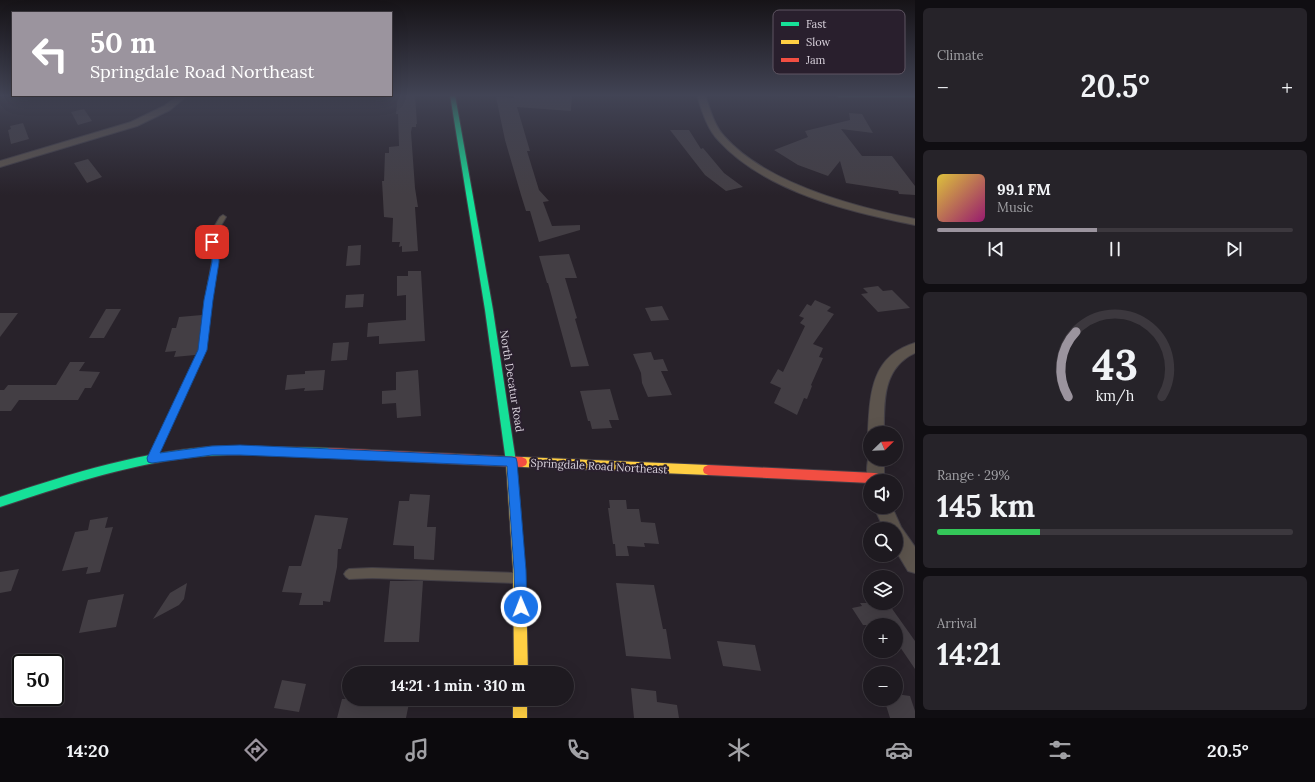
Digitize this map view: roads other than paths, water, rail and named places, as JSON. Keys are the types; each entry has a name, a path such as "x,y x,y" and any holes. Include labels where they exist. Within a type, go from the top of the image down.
{"main road":[{"name":"North Decatur Road","path":"458,129 485,287 512,462 520,579 521,666"},
{"name":"Springdale Road Northeast","path":"0,502 86,475 152,458 212,451 240,450 863,478"},
{"path":"520,706 520,718"}],"street":[{"path":"0,164 119,129"},
{"path":"715,129 722,138 740,155 765,172 800,188 841,203 915,222"},
{"path":"876,426 879,385 885,371 890,364 904,352 915,348"},
{"path":"903,545 915,564"}],"lane":[{"path":"152,458 202,350 208,300 216,262 216,251 212,242 213,234 223,217"},
{"path":"349,574 372,573 520,579"}]}
